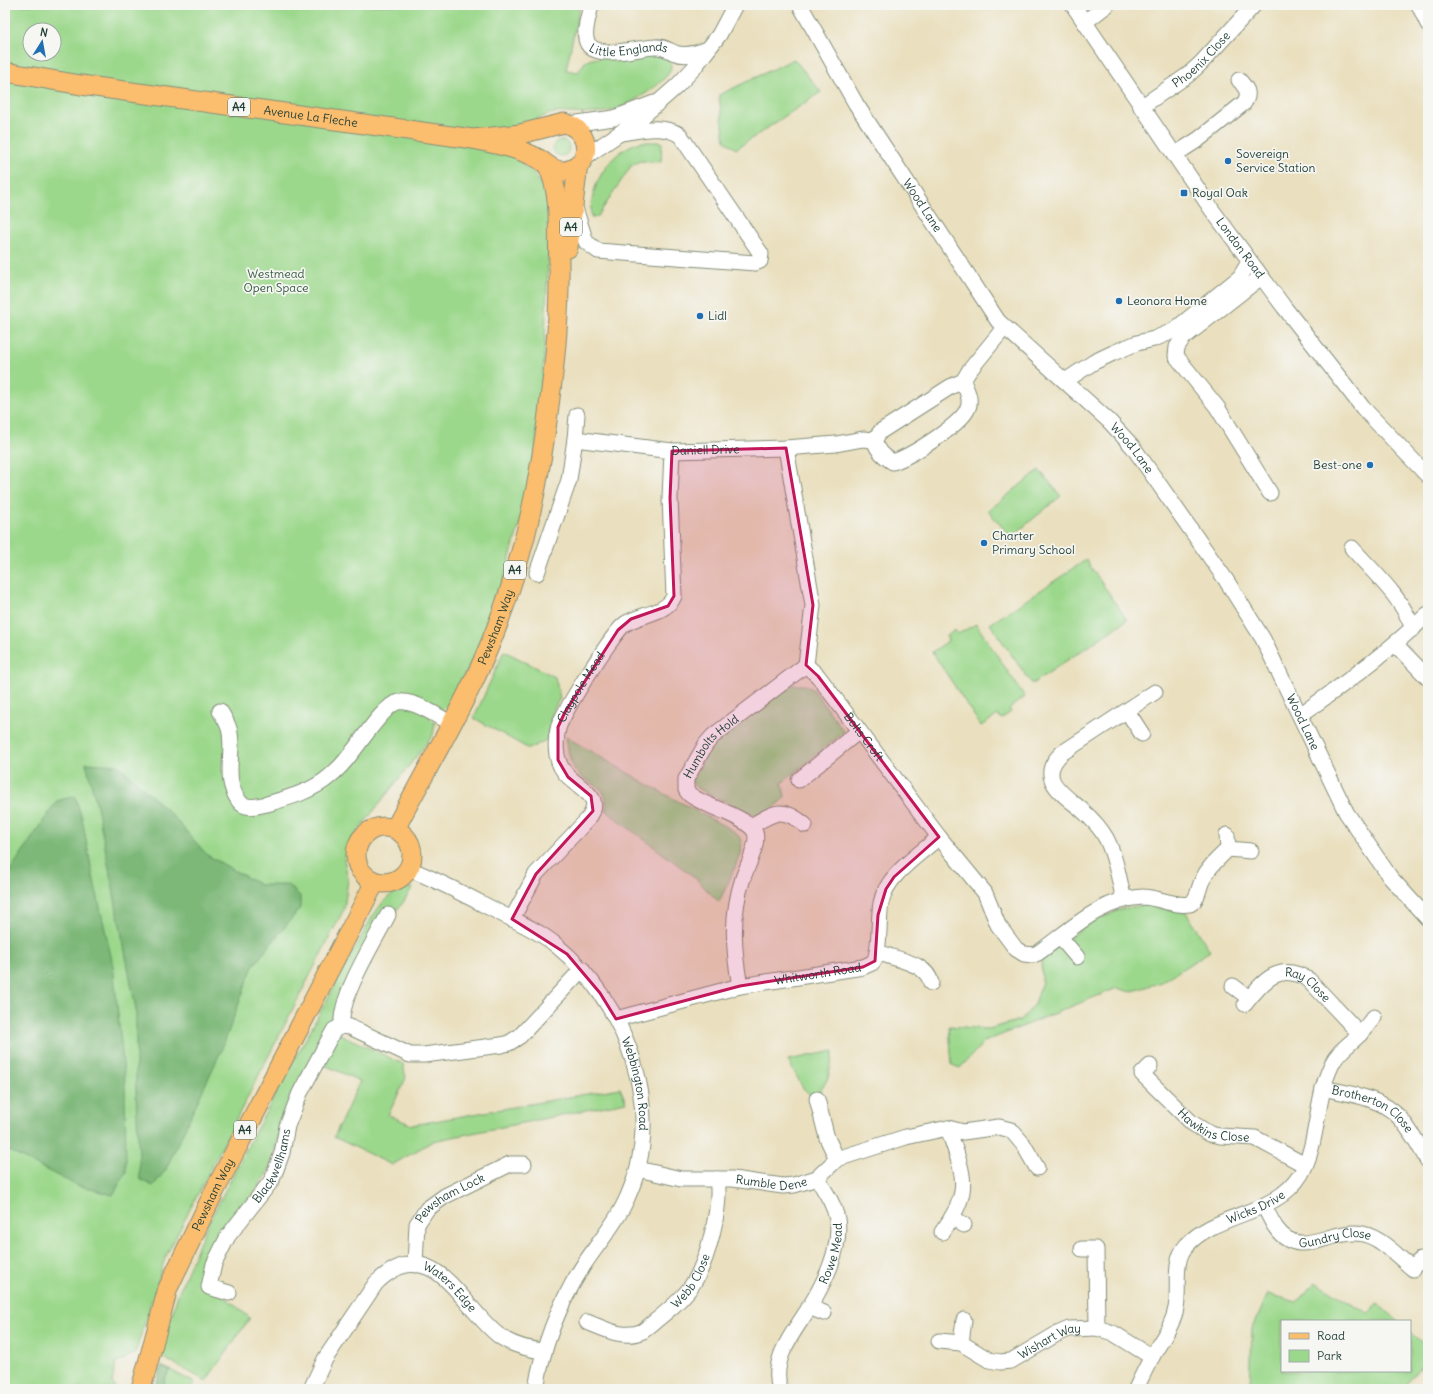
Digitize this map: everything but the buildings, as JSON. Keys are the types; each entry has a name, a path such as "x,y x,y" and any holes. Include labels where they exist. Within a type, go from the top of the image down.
{"main road":[{"name":"Avenue La Fleche","path":"5,72 81,85 474,138 518,150 562,171 580,162"},
{"name":"Avenue La Fleche","path":"474,138 520,134 549,127 558,123 570,124"},
{"name":"A4","path":"570,124 576,127 584,137 586,150 580,162"},
{"name":"A4","path":"546,164 540,157 538,145 542,133 549,127"},
{"name":"Pewsham Way","path":"560,288 570,240 573,202 580,162"},
{"name":"Pewsham Way","path":"395,828 477,674 504,606 523,545 542,461 556,356 560,288 558,200 555,181 546,164"},
{"path":"386,826 395,828 409,841 412,850 412,860 409,869 403,876 394,881 385,883 375,882 367,877 357,862 357,844 362,837 373,829 386,826"},
{"name":"Pewsham Way","path":"141,1389 168,1288 216,1188 375,882"}],"street":[{"name":"Little Englands","path":"591,5 585,50 599,50 608,52 628,51 652,46 664,47 680,54 688,54 708,49"},
{"name":"Avenue La Fleche","path":"580,162 646,114 657,102 677,86 708,49 727,22 735,5"},
{"name":"Wood Lane","path":"800,5 856,104 965,274 1004,328 1109,420 1133,446 1226,580 1263,639 1346,812 1390,877 1428,919"},
{"name":"London Road","path":"1073,5 1174,155 1249,262 1363,408 1428,476"},
{"path":"1084,22 1107,5"},
{"name":"Phoenix Close","path":"1142,107 1196,67 1254,5"},
{"path":"1419,5 1428,24"},
{"path":"670,50 679,63 677,86"},
{"path":"1174,155 1199,139 1244,103 1248,97 1248,91 1239,80"},
{"name":"Avenue La Fleche","path":"570,124 614,118 657,102"},
{"path":"573,202 583,236 590,246 598,251 755,263 760,261 761,254 680,135 671,130 656,129 621,133"},
{"path":"1065,381 1094,362 1113,353 1173,331 1240,277 1249,262"},
{"path":"1261,277 1183,338 1177,347 1176,356 1217,407 1270,493"},
{"path":"963,381 969,398 967,411 932,441 904,458 893,462 883,456 877,449 874,440 881,431 950,387 963,381 969,371 1004,328"},
{"path":"537,573 569,480 577,415"},
{"name":"Daniell Drive","path":"575,439 672,451 786,448 836,444 863,439 874,440"},
{"path":"786,448 813,605 806,666"},
{"name":"Claypole Mead","path":"512,919 536,874 588,819 593,811 594,802 591,796 568,777 558,760 556,741 558,727 565,712 618,630 631,620 668,606 674,596 670,498 672,451"},
{"path":"1352,548 1401,603 1408,615 1413,629"},
{"path":"1300,715 1346,683 1396,645 1428,614"},
{"path":"1396,645 1428,678"},
{"name":"Bolts Croft","path":"806,666 818,676 939,837 985,893 998,925 1016,949 1024,954 1033,955 1092,914 1124,900 1143,897 1190,904 1194,901 1202,879 1228,842 1251,851"},
{"name":"Humbolts Hold","path":"751,826 693,797 686,790 686,779 700,752 713,736 806,666"},
{"path":"1124,900 1112,851 1105,837 1096,824 1058,790 1052,781 1050,772 1055,760 1062,753 1155,692"},
{"path":"220,711 227,722 230,734 230,780 233,790 240,802 248,806 260,806 292,796 308,790 329,776 349,756 380,717 398,702 416,706 450,724"},
{"path":"1128,711 1142,734"},
{"path":"799,780 859,731"},
{"path":"740,986 734,946 734,931 739,893 757,838 755,830 751,826 772,815 781,813 791,814 805,825"},
{"path":"931,983 930,975 923,969 878,952 878,915 881,901 886,889 894,877 939,837"},
{"name":"Webbington Road","path":"409,869 435,879 512,919 554,944 582,969 600,993 616,1019 633,1060 640,1091 643,1123 638,1169 621,1211 584,1265 562,1305 543,1351 536,1389"},
{"path":"388,915 355,979 344,1007 342,1026 350,1028 410,1055 424,1055 501,1045 510,1042 520,1036 582,969"},
{"path":"1060,937 1077,957"},
{"name":"Whitworth Road","path":"616,1019 740,986 863,967 875,961 878,952"},
{"name":"Ray Close","path":"1233,986 1247,1001 1271,976 1280,972 1301,974 1318,989 1360,1034"},
{"name":"Wicks Drive","path":"1136,1389 1170,1325 1176,1309 1179,1258 1184,1248 1199,1234 1232,1218 1264,1206 1280,1197 1291,1187 1305,1166 1310,1150 1323,1088 1333,1062 1374,1017"},
{"name":"Blackwellhams","path":"229,1293 210,1287 214,1264 228,1236 272,1180 282,1153 288,1126 300,1093 332,1033 336,1028 342,1026"},
{"name":"Hawkins Close","path":"1150,1066 1142,1074 1192,1123 1202,1129 1220,1136 1255,1138 1305,1166"},
{"name":"Brotherton Close","path":"1323,1088 1371,1101 1391,1110 1404,1123 1428,1161"},
{"path":"824,1107 827,1138 837,1159"},
{"name":"Rumble Dene","path":"638,1169 681,1179 748,1180 784,1186 794,1185 817,1178 837,1159 906,1137 948,1128 963,1132 1000,1127 1011,1130 1023,1144 1037,1168"},
{"path":"942,1232 958,1221 964,1193 962,1172 948,1128"},
{"name":"Pewsham Lock","path":"416,1265 417,1224 426,1209 446,1196 518,1161"},
{"name":"Rowe Mead","path":"780,1389 777,1375 783,1350 828,1272 838,1233 833,1206 817,1178"},
{"name":"Webb Close","path":"587,1322 605,1337 637,1334 643,1331 689,1289 700,1268 717,1216 719,1190 717,1179"},
{"name":"Gundry Close","path":"1264,1206 1276,1228 1285,1238 1294,1242 1303,1244 1312,1243 1346,1233 1364,1234 1381,1243 1412,1269"},
{"name":"Wishart Way","path":"1082,1249 1096,1249 1096,1328"},
{"name":"Waters Edge","path":"311,1389 325,1359 376,1283 386,1274 398,1267 416,1265 432,1269 442,1274 487,1324 506,1341 526,1348 543,1351"},
{"path":"809,1307 824,1313"},
{"path":"961,1343 964,1320"},
{"name":"Wishart Way","path":"939,1341 961,1343 989,1360 1011,1361 1054,1335 1070,1330 1096,1328 1113,1333 1152,1357"}],"highlighted area":[{"path":"786,448 813,605 806,665 818,676 939,837 894,877 886,889 878,915 875,961 863,967 740,986 616,1019 600,993 567,954 512,919 536,874 593,811 591,796 568,777 558,760 558,727 565,712 618,630 631,619 668,606 674,596 670,498 672,451"}],"green space":[{"name":"Westmead Open Space","path":"5,5 580,5 566,70 578,72 585,62 591,59 648,53 663,56 670,62 670,70 664,79 655,87 631,102 614,110 582,114 553,113 541,117 523,127 521,163 534,174 545,189 550,214 544,360 535,456 522,516 502,585 479,648 449,704 443,710 435,709 430,718 435,723 433,735 354,836 344,859 348,879 344,909 165,1258 135,1354 116,1363 112,1382 116,1389 5,1389"},
{"path":"794,59 821,92 736,149 725,141 719,95"},
{"path":"558,140 564,140 569,145 567,154 564,156 558,156 553,151 553,145"},
{"path":"640,142 662,142 661,162 640,161 631,166 597,217 591,217 593,193 603,171 619,153"},
{"path":"1039,470 1061,496 1011,537 988,511"},
{"path":"1086,560 1127,620 1032,684 990,624"},
{"path":"976,624 1025,697 1009,708 1011,712 1001,719 998,715 981,726 932,652 948,641 946,636 955,630 958,634"},
{"path":"504,651 555,677 560,698 553,710 546,740 529,749 474,718"},
{"path":"793,685 805,685 813,689 844,732 782,783 785,797 762,820 697,788 691,782 714,741 785,688"},
{"path":"566,737 659,791 728,828 737,835 741,841 740,853 719,902 693,876 606,811 606,801 601,790 580,776 571,763"},
{"path":"86,763 118,765 171,814 207,855 260,885 288,885 300,896 300,908 253,966 221,1051 165,1171 153,1186 140,1179 136,1095 136,1009 97,806"},
{"path":"75,796 82,818 92,872 113,965 125,1082 126,1172 113,1195 76,1185 5,1149 5,878 57,801"},
{"path":"413,887 402,904 386,921 352,977 327,1028 403,1064 406,1078 388,1115 412,1125 620,1088 626,1102 433,1141 392,1165 334,1137 360,1081 311,1059 290,1097 269,1170 255,1192 230,1220 203,1278 250,1318 206,1381 160,1356 178,1294 205,1230 253,1136 372,917 385,900 393,894"},
{"path":"1143,905 1186,912 1210,951 1162,982 1130,992 1117,988 984,1042 960,1068 952,1065 949,1026 988,1029 1021,1020 1035,1004 1042,981 1041,959 1092,921 1122,909"},
{"path":"834,1051 828,1078 820,1092 810,1095 803,1088 788,1060"},
{"path":"1315,1282 1368,1314 1378,1303 1397,1320 1281,1320 1281,1372 1411,1372 1411,1333 1428,1348 1428,1356 1403,1389 1250,1389 1252,1328 1268,1294 1297,1302"},
{"path":"161,1366 170,1370 165,1379 164,1389 155,1389"},
{"path":"170,1370 195,1383 189,1389 164,1389 165,1379"}],"place":[{"name":"Sovereign Service Station","path":"1228,161"},
{"name":"Royal Oak","path":"1184,193"},
{"name":"Leonora Home","path":"1119,301"},
{"name":"Lidl","path":"700,316"},
{"name":"Best-one","path":"1370,465"},
{"name":"Charter Primary School","path":"984,543"}]}
